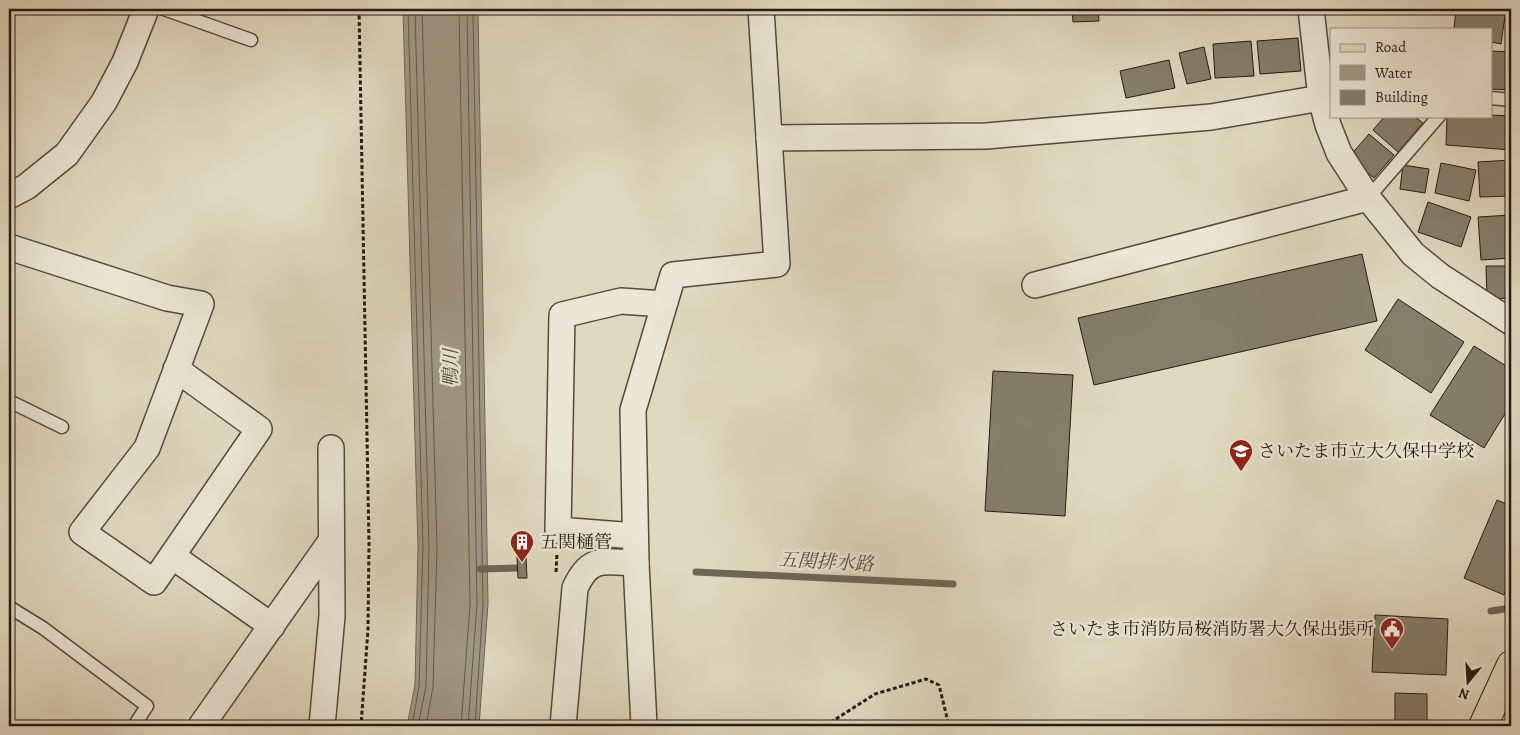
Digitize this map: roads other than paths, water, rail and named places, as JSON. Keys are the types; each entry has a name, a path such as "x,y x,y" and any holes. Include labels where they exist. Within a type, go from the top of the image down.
{"main road":[{"path":"1484,726 1511,665"}],"street":[{"path":"9,196 26,187 67,154 104,102 125,62 146,9"},
{"path":"644,726 635,536 633,410 673,275 777,264 761,9"},
{"path":"1311,9 1321,98 1338,153 1368,198 1413,254 1440,276 1511,322"},
{"path":"769,138 986,136 1211,117 1321,98"},
{"path":"1035,285 1368,198"},
{"path":"9,247 167,298 201,304 176,369 147,448 82,532 154,582 259,429 176,369"},
{"path":"635,536 558,530 562,315 621,301 664,304"},
{"path":"322,726 332,616 331,448"},
{"path":"201,726 331,541"},
{"path":"172,556 272,626"},
{"path":"563,726 575,588 581,575 589,566 600,562 636,563"}],"lane":[{"path":"164,9 251,40"},
{"path":"1492,98 1511,100"},
{"path":"1368,198 1437,118"},
{"path":"9,400 62,426"},
{"path":"9,607 43,628 147,706 134,726"}],"water":[{"name":"鴨川","path":"403,9 478,9 488,604 479,726 407,726 415,685 418,547"}],"waterway":[{"name":"五関排水路","path":"480,569 517,568"},
{"name":"五関排水路","path":"696,572 953,584"},
{"name":"五関排水路","path":"1491,611 1511,608"}],"place":[{"name":"さいたま市立大久保中学校","path":"1241,472"},
{"name":"五関樋管","path":"522,563"},
{"name":"さいたま市消防局桜消防署大久保出張所","path":"1392,650"}]}
